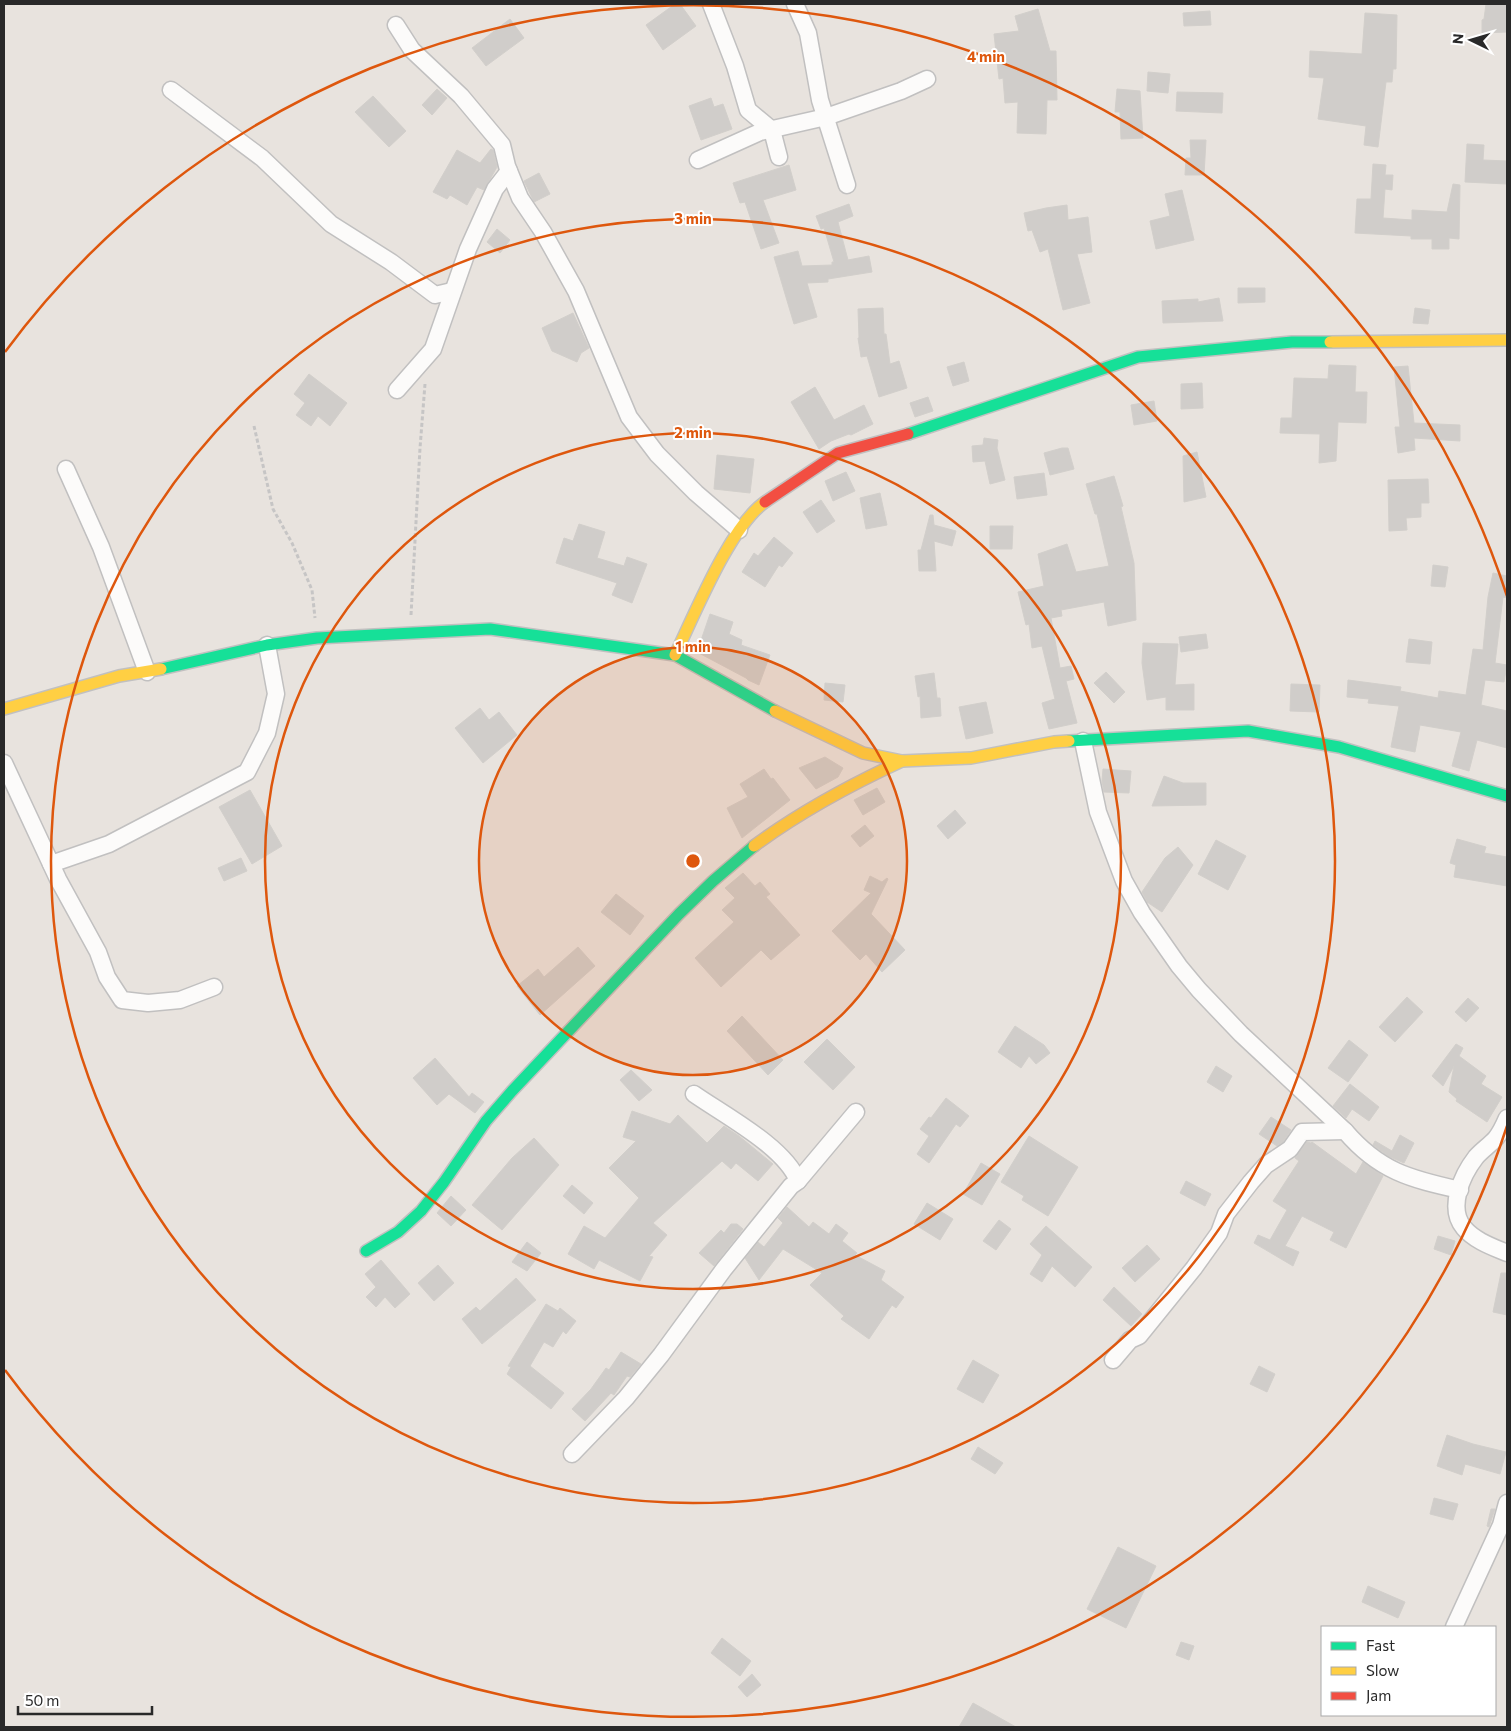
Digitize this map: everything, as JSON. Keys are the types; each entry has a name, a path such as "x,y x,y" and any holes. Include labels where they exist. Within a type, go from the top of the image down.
{"street":[{"path":"711,4 735,66 748,110 772,130 779,156"},
{"path":"795,4 808,33 820,100 847,184"},
{"path":"396,25 412,50 461,96 502,145 520,198 543,232 576,291 629,417 657,454 696,493 739,530"},
{"path":"698,160 760,132 826,117 926,80"},
{"path":"171,90 262,158 331,224 391,262 434,295 452,291"},
{"path":"397,390 433,350 468,249 495,189 510,171"},
{"path":"675,655 719,565 739,530 758,507 838,453 908,434 1138,357 1292,342 1507,340"},
{"path":"66,469 100,547 147,672"},
{"path":"4,709 119,676 147,672 267,645 317,638 490,629 675,655 767,707 863,754 902,761 971,758 1054,742 1248,731 1339,747 1507,796"},
{"path":"50,864 109,844 247,772 266,733 276,694 267,645"},
{"path":"1083,741 1098,812 1124,882 1142,913 1178,966 1262,1054 1345,1131 1358,1146 1388,1168 1421,1182 1460,1190"},
{"path":"366,1251 386,1240 408,1224 434,1195 496,1108 658,936 714,880 787,822 849,786 902,761"},
{"path":"4,763 50,864 98,952 107,977 122,1000 148,1003 180,1000 214,987"},
{"path":"694,1094 765,1143 783,1158 794,1172 798,1181"},
{"path":"572,1454 626,1398 661,1355 724,1269 856,1112"},
{"path":"1507,1118 1494,1140 1476,1157 1461,1183 1457,1201 1458,1219 1465,1230 1478,1240 1507,1253"},
{"path":"1113,1360 1130,1340 1139,1336 1194,1268 1219,1232 1226,1214 1266,1165 1290,1149 1302,1132 1345,1131"},
{"path":"1454,1626 1501,1525 1507,1503"}],"path":[{"path":"411,616 420,448 426,386 422,361"},
{"path":"254,426 273,509 292,543 312,590 317,638"}],"building":[{"path":"675,4 680,4 696,26 663,50 646,25"},
{"path":"1486,4 1507,4 1507,32 1482,33 1482,20 1484,19"},
{"path":"1038,9 1050,51 1056,51 1057,100 1047,100 1046,134 1017,133 1018,102 1005,103 1003,78 999,79 994,34 1019,31 1015,16"},
{"path":"1210,11 1211,25 1184,26 1183,13"},
{"path":"1365,13 1397,15 1396,69 1393,69 1392,82 1386,82 1378,147 1364,145 1366,126 1318,119 1324,78 1309,77 1310,51 1362,54"},
{"path":"510,19 524,38 486,66 472,48"},
{"path":"1148,72 1170,74 1168,93 1147,91"},
{"path":"437,89 447,98 432,115 422,105"},
{"path":"1117,89 1140,91 1143,138 1121,139 1120,112 1115,112"},
{"path":"1177,92 1223,93 1222,113 1176,111"},
{"path":"373,96 406,131 389,147 355,112"},
{"path":"711,98 714,107 723,104 732,129 701,140 689,106"},
{"path":"1190,140 1206,140 1204,175 1185,175 1186,158 1191,158"},
{"path":"1467,144 1484,145 1483,160 1507,161 1507,184 1465,182"},
{"path":"491,149 493,150 497,167 484,190 477,187 467,205 450,195 447,199 433,192 457,150 480,163"},
{"path":"1373,164 1386,165 1385,175 1393,175 1392,190 1385,189 1383,218 1412,220 1412,210 1447,212 1453,184 1460,185 1459,239 1449,238 1449,249 1432,249 1432,239 1411,239 1411,236 1355,233 1357,199 1371,199"},
{"path":"789,165 796,190 763,200 779,243 761,249 745,202 740,203 733,183"},
{"path":"539,173 550,194 534,202 524,181"},
{"path":"1182,190 1194,240 1156,249 1150,221 1170,216 1165,194"},
{"path":"849,204 853,216 838,222 848,260 869,256 872,272 828,279 828,282 807,283 817,317 794,324 774,257 798,251 802,266 832,265 832,262 834,262 824,228 821,229 816,216"},
{"path":"1067,205 1068,220 1088,217 1092,252 1077,254 1090,303 1063,310 1048,249 1040,252 1032,230 1028,231 1024,213"},
{"path":"497,229 510,240 500,253 487,242"},
{"path":"1238,288 1265,288 1265,302 1238,303"},
{"path":"1219,298 1223,321 1163,323 1162,301 1198,299 1198,302"},
{"path":"883,308 884,334 886,334 890,364 899,361 907,388 879,397 867,356 861,357 858,338 858,309"},
{"path":"1415,308 1430,310 1428,324 1413,323"},
{"path":"573,313 589,348 581,353 577,362 552,351 542,328"},
{"path":"964,362 969,381 953,386 947,367"},
{"path":"1329,365 1356,366 1355,392 1367,392 1366,423 1338,422 1336,461 1319,463 1320,434 1280,433 1281,418 1292,418 1294,378 1328,379"},
{"path":"1408,366 1414,423 1460,425 1460,441 1414,438 1415,450 1398,453 1395,427 1400,427 1394,367"},
{"path":"309,374 347,403 330,426 318,416 311,426 296,415 305,403 294,394"},
{"path":"1202,383 1203,408 1181,409 1181,384"},
{"path":"815,387 834,420 864,405 873,424 851,435 849,434 831,441 819,449 791,402"},
{"path":"928,397 933,411 915,417 910,403"},
{"path":"1154,401 1157,421 1134,425 1131,405"},
{"path":"984,438 998,440 997,448 1005,480 990,484 985,461 973,462 972,446 983,445"},
{"path":"1068,448 1074,469 1050,475 1044,453"},
{"path":"1197,452 1206,497 1184,502 1183,456"},
{"path":"717,455 754,459 750,493 714,489"},
{"path":"846,472 855,491 833,501 825,481"},
{"path":"1044,473 1047,495 1017,499 1014,477"},
{"path":"1114,476 1123,506 1121,507 1134,563 1136,620 1108,626 1104,602 1061,610 1062,616 1051,618 1060,668 1071,666 1074,679 1066,681 1077,723 1049,729 1042,703 1055,699 1042,646 1032,648 1029,624 1026,625 1018,592 1044,586 1038,554 1067,544 1076,572 1109,566 1097,514 1095,514 1086,484"},
{"path":"1428,479 1429,503 1421,503 1421,517 1406,518 1407,530 1389,531 1388,480"},
{"path":"880,493 887,525 866,529 860,498"},
{"path":"821,500 835,521 817,533 803,512"},
{"path":"930,515 933,515 934,525 956,531 952,546 934,541 936,571 919,571 918,550 921,550"},
{"path":"579,524 605,532 597,558 624,566 627,557 647,564 632,603 612,595 617,583 556,563 564,538 573,541"},
{"path":"990,526 1013,526 1012,549 990,549"},
{"path":"774,537 793,553 782,567 779,565 765,587 742,572 754,553 758,556"},
{"path":"1433,565 1448,567 1445,587 1431,586"},
{"path":"1493,573 1507,576 1507,598 1503,597 1495,663 1507,665 1504,682 1485,680 1481,705 1507,711 1507,748 1477,740 1469,771 1452,766 1461,732 1420,725 1415,752 1391,747 1399,706 1368,703 1369,699 1347,697 1348,680 1401,687 1400,691 1438,698 1439,691 1466,695 1473,649 1483,650 1488,597"},
{"path":"710,614 733,622 729,634 742,640 741,645 770,655 759,685 697,652"},
{"path":"1206,634 1208,648 1181,652 1179,637"},
{"path":"1409,639 1432,642 1430,664 1406,662"},
{"path":"1143,643 1178,644 1175,685 1194,684 1194,710 1166,710 1166,697 1147,700 1142,663"},
{"path":"1106,672 1125,692 1114,703 1094,683"},
{"path":"934,673 937,698 940,698 941,716 921,718 920,696 918,697 915,676"},
{"path":"825,683 845,685 843,702 824,700"},
{"path":"1291,684 1320,685 1319,712 1290,711"},
{"path":"986,702 993,733 966,739 959,707"},
{"path":"480,708 489,720 499,712 517,735 483,763 455,728"},
{"path":"825,757 843,768 838,777 816,789 799,768"},
{"path":"764,769 790,800 742,838 727,808 748,797 740,784"},
{"path":"1103,769 1131,771 1129,793 1104,792 1102,781"},
{"path":"1164,776 1183,783 1206,783 1206,805 1152,806"},
{"path":"877,788 885,802 863,815 854,800"},
{"path":"250,790 282,846 252,864 219,807"},
{"path":"955,810 966,823 948,839 937,826"},
{"path":"865,825 874,836 860,847 851,836"},
{"path":"1457,839 1486,847 1484,853 1507,857 1507,886 1454,877 1456,865 1450,863"},
{"path":"1216,840 1246,856 1228,890 1198,874"},
{"path":"1178,847 1193,865 1162,912 1147,902 1142,892 1165,858"},
{"path":"241,858 247,871 224,881 218,868"},
{"path":"743,873 755,886 760,882 770,894 766,897 800,935 771,960 761,950 721,987 695,958 734,922 722,910 735,898 725,888"},
{"path":"870,876 882,882 888,879 871,914 905,950 882,972 866,954 860,960 832,931 871,893 864,890"},
{"path":"616,894 644,916 630,935 601,912"},
{"path":"578,947 595,966 540,1015 517,986 538,969 544,977"},
{"path":"1407,997 1423,1012 1395,1042 1379,1027"},
{"path":"1468,998 1479,1008 1466,1022 1455,1012"},
{"path":"742,1016 783,1060 768,1075 727,1031"},
{"path":"1015,1026 1044,1045 1050,1053 1036,1064 1029,1056 1021,1068 998,1052"},
{"path":"827,1039 855,1067 833,1090 804,1062"},
{"path":"1349,1040 1368,1055 1348,1082 1328,1068"},
{"path":"1456,1044 1463,1048 1459,1056 1486,1076 1481,1084 1502,1097 1487,1122 1456,1101 1457,1099 1449,1092 1454,1066 1443,1086 1432,1076"},
{"path":"435,1058 469,1097 472,1093 484,1102 475,1113 449,1094 437,1105 413,1078"},
{"path":"1216,1066 1232,1076 1223,1092 1207,1082"},
{"path":"631,1070 652,1090 639,1101 620,1080"},
{"path":"1350,1084 1379,1107 1369,1121 1352,1109 1346,1118 1333,1106"},
{"path":"946,1098 969,1116 960,1127 956,1124 929,1163 917,1154 929,1136 920,1129"},
{"path":"632,1111 670,1124 678,1115 707,1143 724,1126 773,1164 758,1181 736,1163 731,1169 722,1161 653,1223 667,1235 649,1256 653,1257 640,1281 599,1260 594,1269 568,1254 584,1226 605,1238 639,1198 609,1168 636,1141 623,1137"},
{"path":"1271,1117 1291,1130 1283,1142 1277,1146 1259,1134"},
{"path":"1400,1135 1414,1143 1404,1163 1388,1156 1373,1145 1375,1141 1392,1151"},
{"path":"1029,1136 1078,1167 1048,1216 1022,1200 1024,1196 1001,1182"},
{"path":"534,1138 559,1165 502,1230 472,1205 512,1158"},
{"path":"1307,1142 1312,1142 1356,1174 1363,1162 1383,1176 1346,1248 1330,1240 1334,1232 1302,1216 1285,1246 1299,1252 1293,1266 1254,1243 1258,1235 1270,1240 1287,1210 1273,1201 1299,1161 1295,1158"},
{"path":"981,1163 1000,1174 982,1205 963,1194"},
{"path":"1186,1181 1211,1194 1205,1206 1180,1193"},
{"path":"572,1185 593,1203 584,1214 563,1196"},
{"path":"451,1196 466,1210 451,1226 437,1213"},
{"path":"927,1203 953,1219 940,1240 914,1224"},
{"path":"787,1207 809,1227 813,1222 829,1234 836,1224 848,1233 842,1241 857,1253 855,1255 885,1271 881,1280 904,1297 896,1308 892,1305 869,1339 841,1319 844,1316 810,1285 822,1273 783,1249 759,1280 745,1258 758,1242 764,1247 783,1223 778,1218"},
{"path":"999,1220 1011,1229 996,1250 983,1241"},
{"path":"731,1224 737,1224 743,1229 714,1266 699,1253 721,1230 724,1233"},
{"path":"1046,1226 1092,1267 1075,1287 1052,1266 1042,1282 1030,1274 1042,1255 1030,1244"},
{"path":"1438,1236 1455,1241 1451,1255 1434,1249"},
{"path":"527,1242 541,1253 527,1271 512,1262"},
{"path":"1147,1245 1160,1259 1135,1282 1122,1268"},
{"path":"381,1260 410,1294 395,1308 385,1297 376,1307 366,1297 376,1287 365,1274"},
{"path":"438,1265 454,1283 434,1301 418,1283"},
{"path":"1501,1273 1507,1273 1507,1315 1493,1312"},
{"path":"516,1278 536,1300 482,1344 462,1319 476,1307 480,1311"},
{"path":"1114,1287 1142,1314 1131,1326 1103,1300"},
{"path":"546,1304 558,1311 560,1308 576,1321 566,1334 563,1331 553,1347 544,1342 530,1366 564,1393 551,1409 507,1374 511,1367 508,1366"},
{"path":"621,1352 641,1364 630,1377 627,1376 614,1395 611,1393 585,1421 572,1409 591,1389 606,1368 609,1370"},
{"path":"973,1360 999,1375 983,1403 957,1389"},
{"path":"1259,1366 1275,1374 1267,1392 1250,1384"},
{"path":"1447,1435 1506,1452 1500,1474 1465,1464 1462,1475 1437,1466"},
{"path":"978,1447 1003,1463 995,1474 971,1459"},
{"path":"1434,1498 1458,1504 1453,1520 1430,1514"},
{"path":"1491,1509 1495,1509 1489,1527 1487,1526"},
{"path":"1118,1547 1156,1566 1126,1628 1087,1609"},
{"path":"1368,1586 1405,1602 1398,1618 1362,1602"},
{"path":"722,1638 751,1661 740,1676 711,1653"},
{"path":"1181,1642 1194,1646 1189,1660 1176,1655"},
{"path":"752,1674 761,1685 747,1697 738,1687"},
{"path":"973,1703 1016,1727 959,1727"}],"traffic: fast":[{"path":"908,434 1138,357 1292,342 1330,342"},
{"path":"161,669 267,645 317,638 490,629 675,655 775,711"},
{"path":"1069,741 1248,731 1339,747 1507,796"},
{"path":"366,1251 398,1232 421,1211 444,1182 486,1121 512,1091 679,914 713,881 754,846"}],"traffic: slow":[{"path":"1330,342 1507,340"},
{"path":"675,655 726,551 752,514 765,502"},
{"path":"4,709 119,676 161,669"},
{"path":"775,711 863,753 902,761 971,758 1054,742 1069,741"},
{"path":"754,846 826,800 902,761"}],"traffic: jam":[{"path":"765,502 838,453 908,434"}]}
